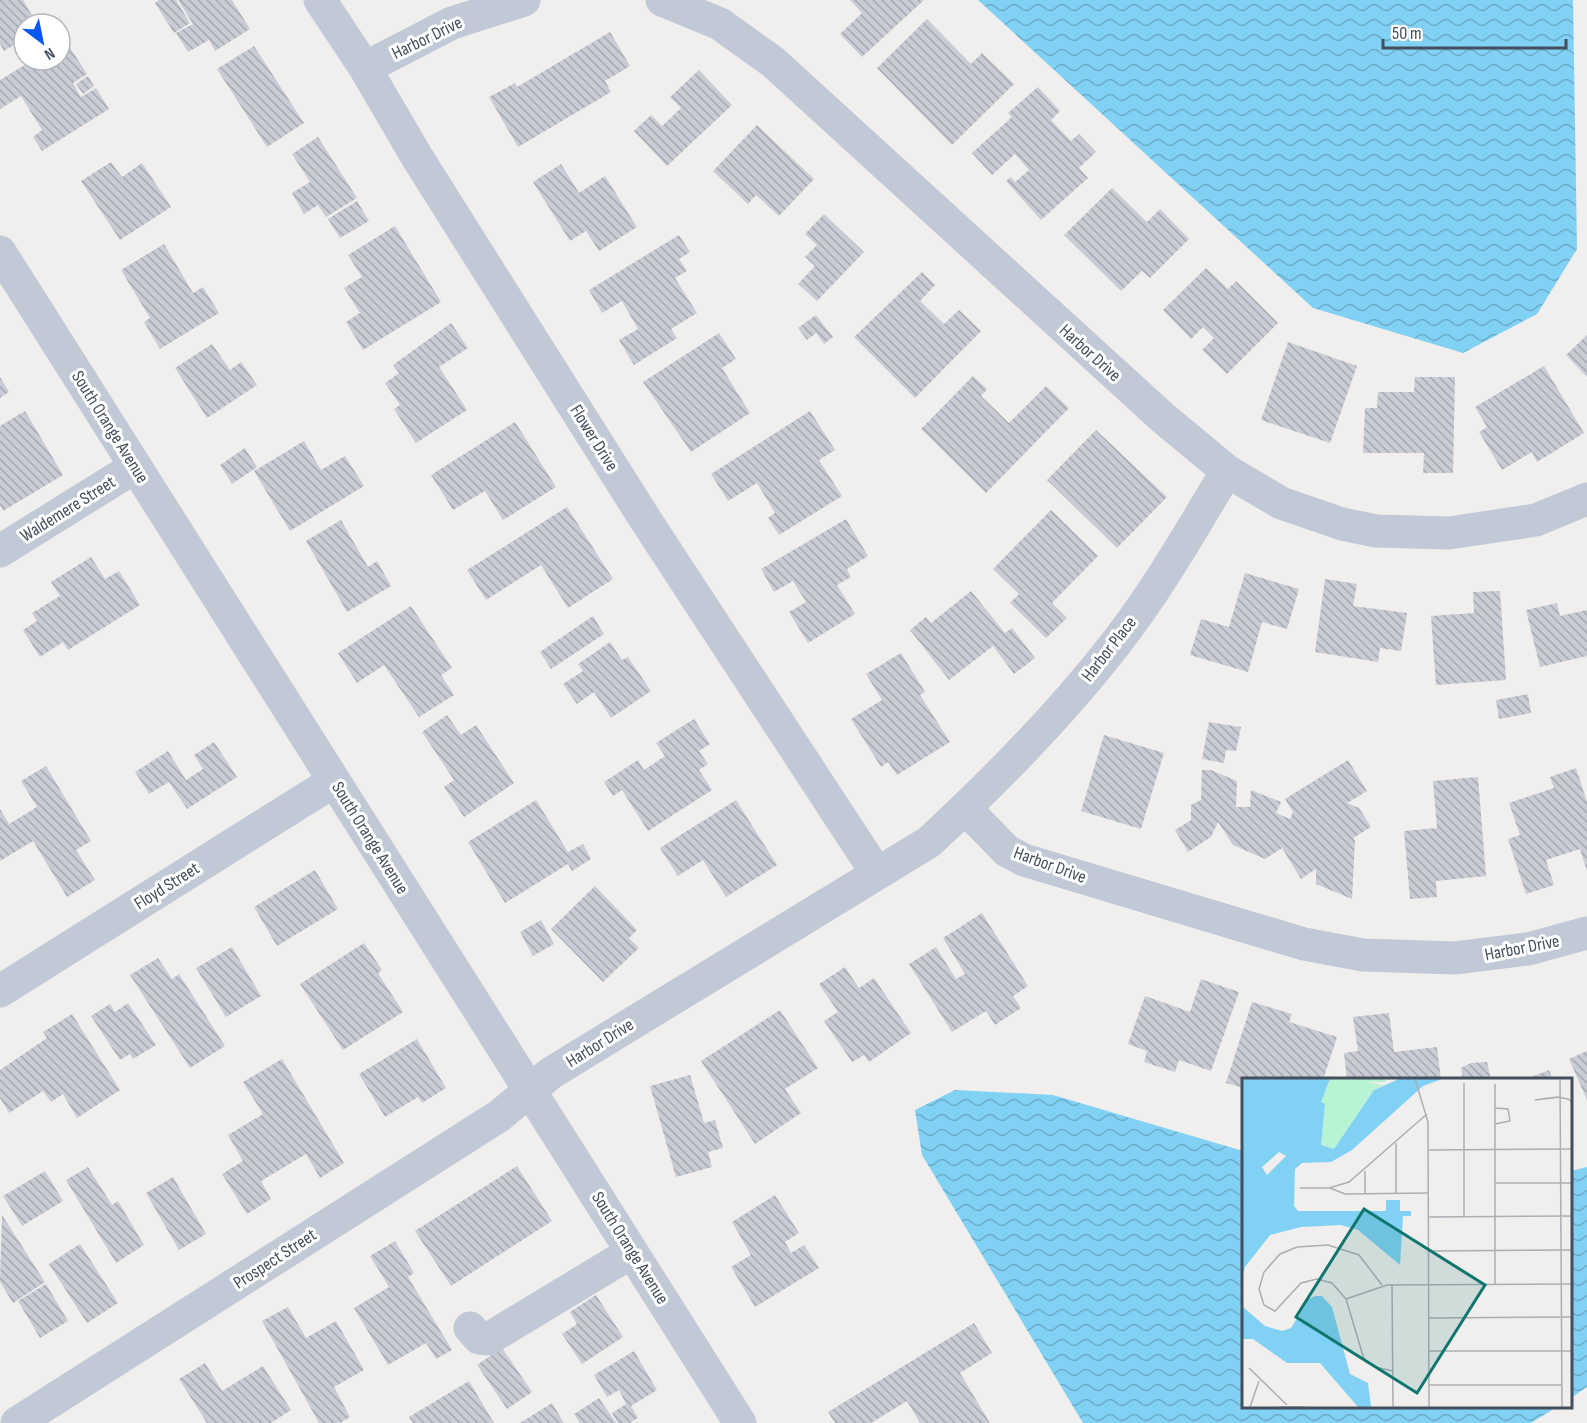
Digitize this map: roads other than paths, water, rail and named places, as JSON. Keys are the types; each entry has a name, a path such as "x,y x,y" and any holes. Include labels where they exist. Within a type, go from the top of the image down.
{"street":[{"name":"Flower Drive","path":"320,0 365,68 417,157 638,508 876,872"},
{"name":"Harbor Drive","path":"365,68 452,23 524,0"},
{"name":"Harbor Drive","path":"662,0 720,24 773,62 1161,417 1227,471 1297,510 1342,524 1386,531 1449,533 1536,520 1587,499"},
{"name":"South Orange Avenue","path":"0,252 632,1252 727,1419"},
{"name":"Waldemere Street","path":"0,551 135,467"},
{"name":"Harbor Place","path":"965,808 1063,706 1117,643 1157,585 1227,471"},
{"name":"Floyd Street","path":"0,991 334,781"},
{"name":"Harbor Drive","path":"531,1092 551,1073 876,872 929,842 965,808 1007,851 1024,860 1304,944 1363,955 1415,959 1455,958 1528,949 1587,933"},
{"name":"Prospect Street","path":"17,1423 499,1116 531,1092"},
{"path":"470,1328 479,1338 488,1339 632,1252"}],"water":[{"path":"978,0 1573,0 1577,249 1537,314 1463,353 1313,308"},
{"path":"955,1090 1053,1095 1242,1151 1242,1408 1555,1408 1531,1423 1083,1423 922,1155 915,1110"},
{"path":"1587,1167 1587,1387 1572,1397 1572,1171"}]}
